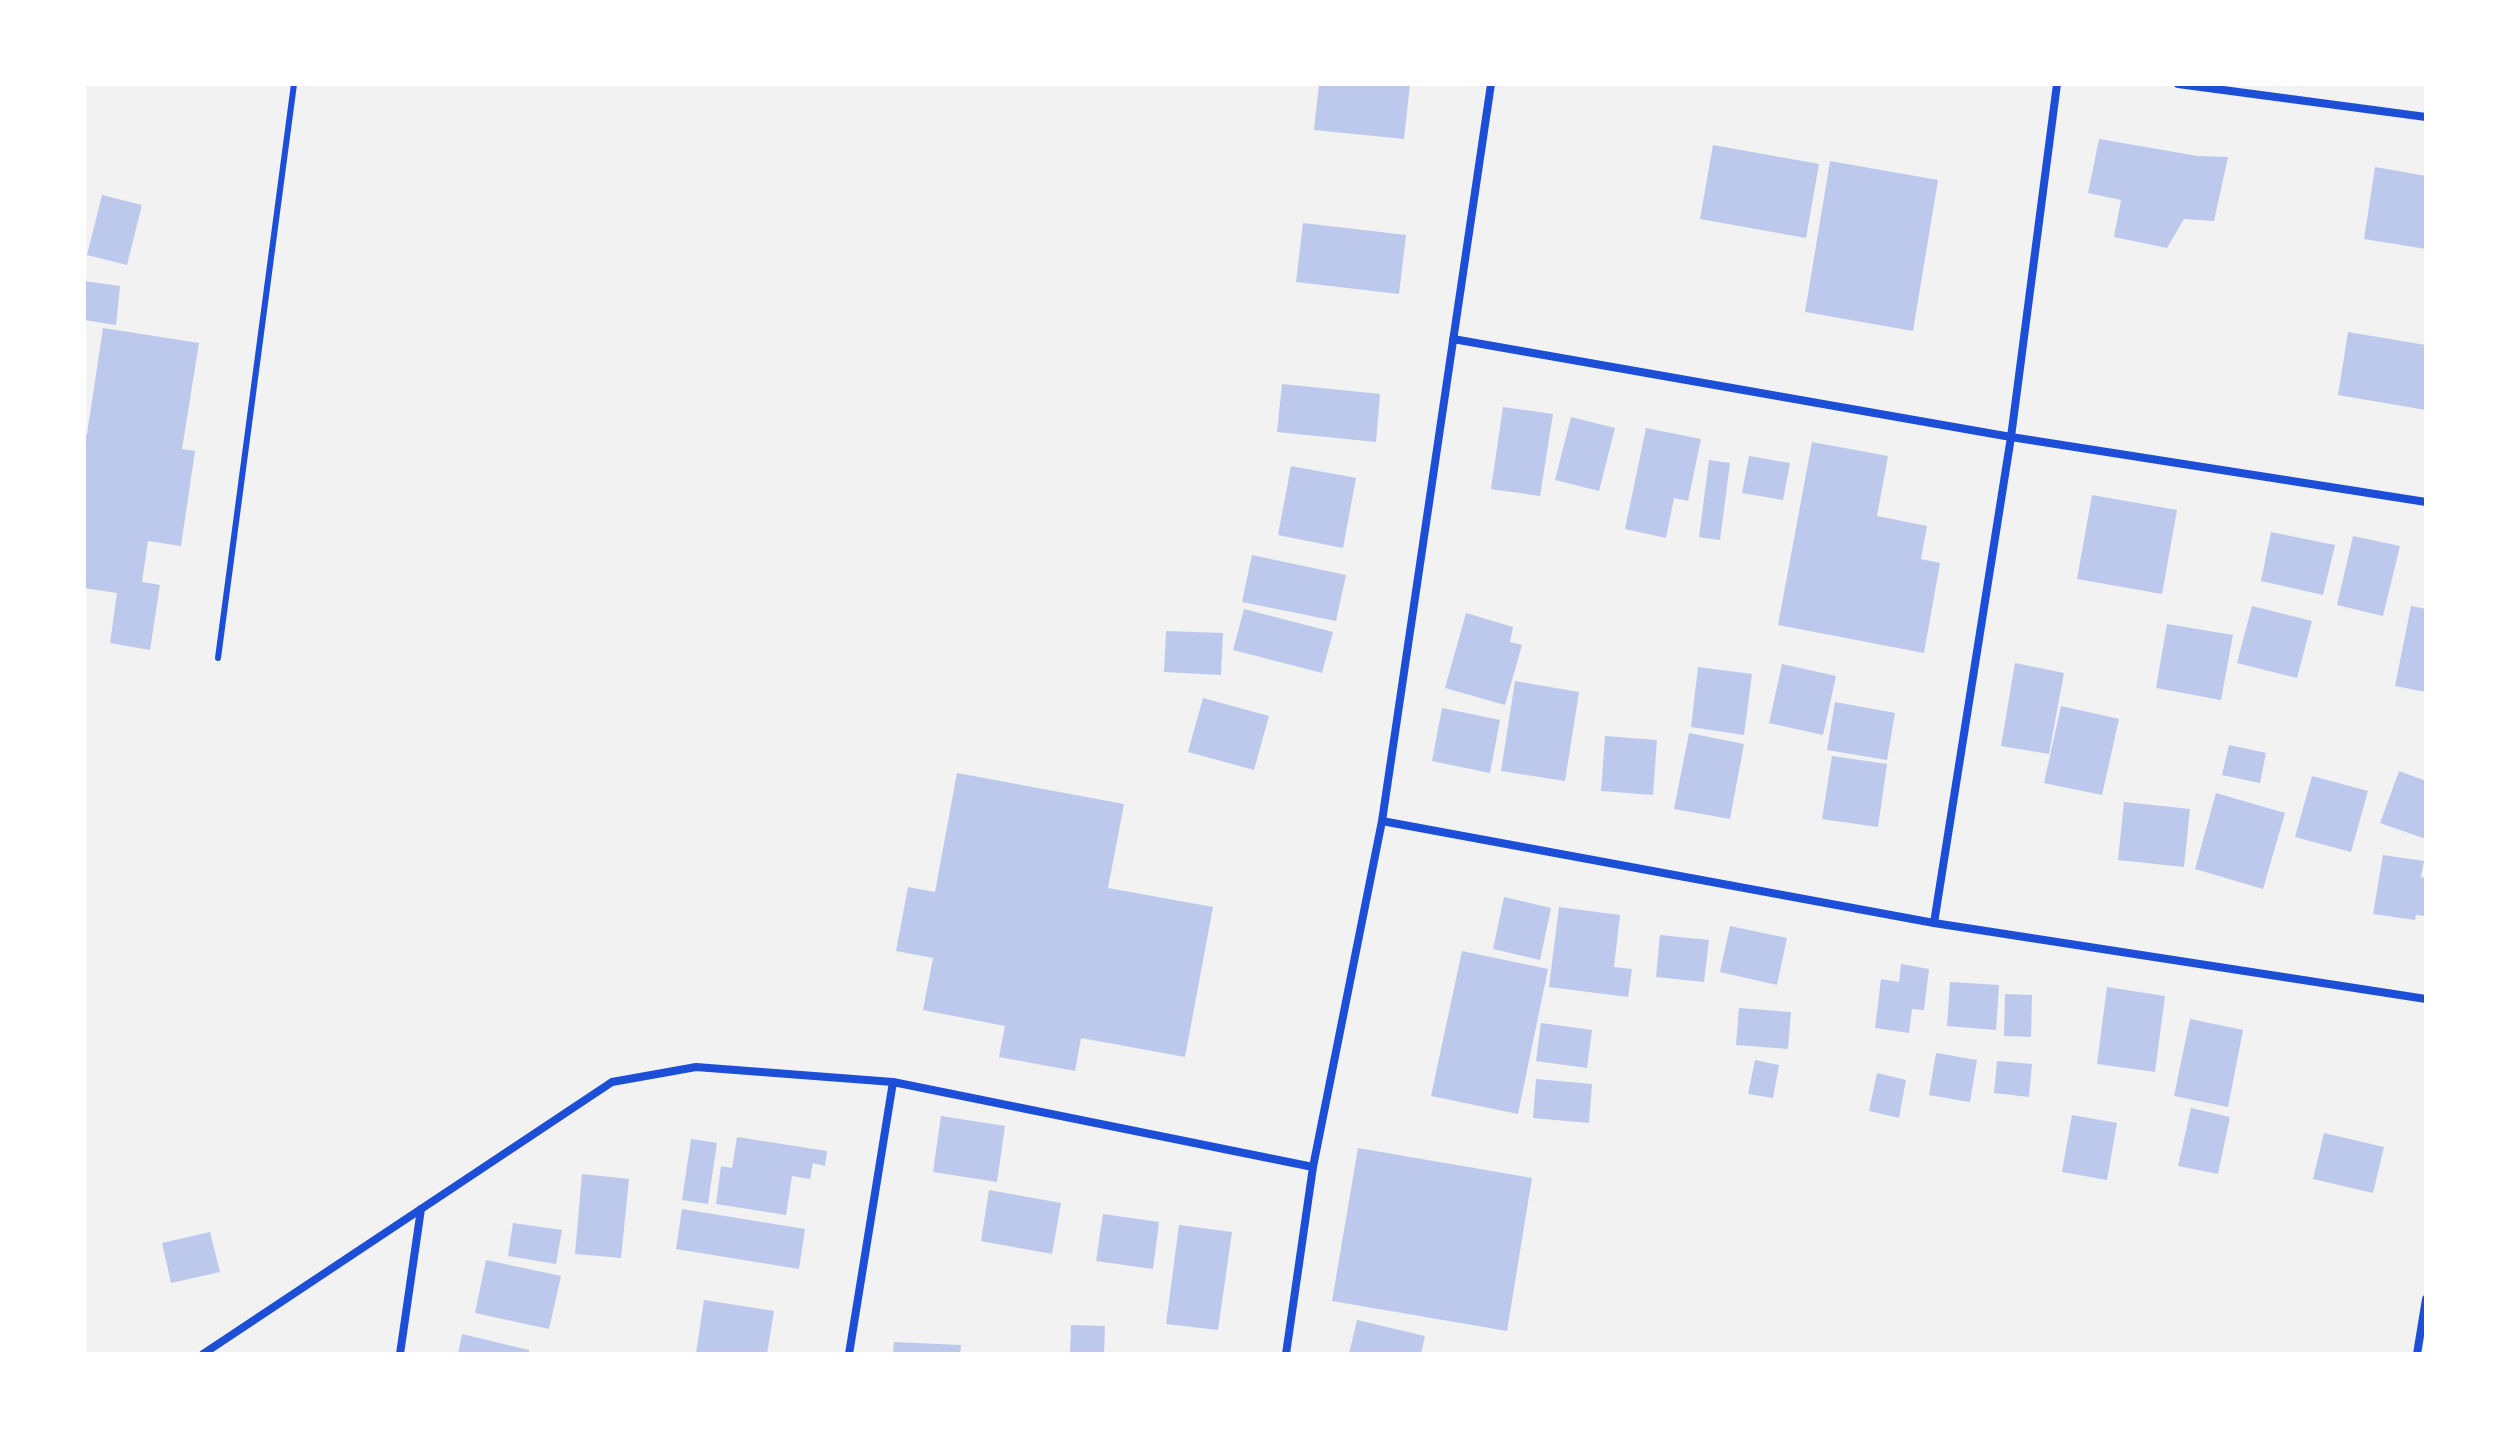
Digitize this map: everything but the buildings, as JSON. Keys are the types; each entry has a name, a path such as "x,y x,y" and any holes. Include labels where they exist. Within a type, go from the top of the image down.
{"street":[{"path":"1286,1354 1313,1167 1382,821 1491,84"},
{"path":"1934,923 2011,437 2057,84"},
{"path":"2178,84 2426,117"},
{"path":"1453,339 2011,437 2426,502"},
{"path":"1382,821 1934,923 2426,999"},
{"path":"203,1354 612,1082 696,1067 893,1082 1313,1167"},
{"path":"849,1354 893,1082"},
{"path":"400,1354 421,1209"},
{"path":"2417,1354 2426,1299"}],"lane":[{"path":"218,658 294,84"}]}
